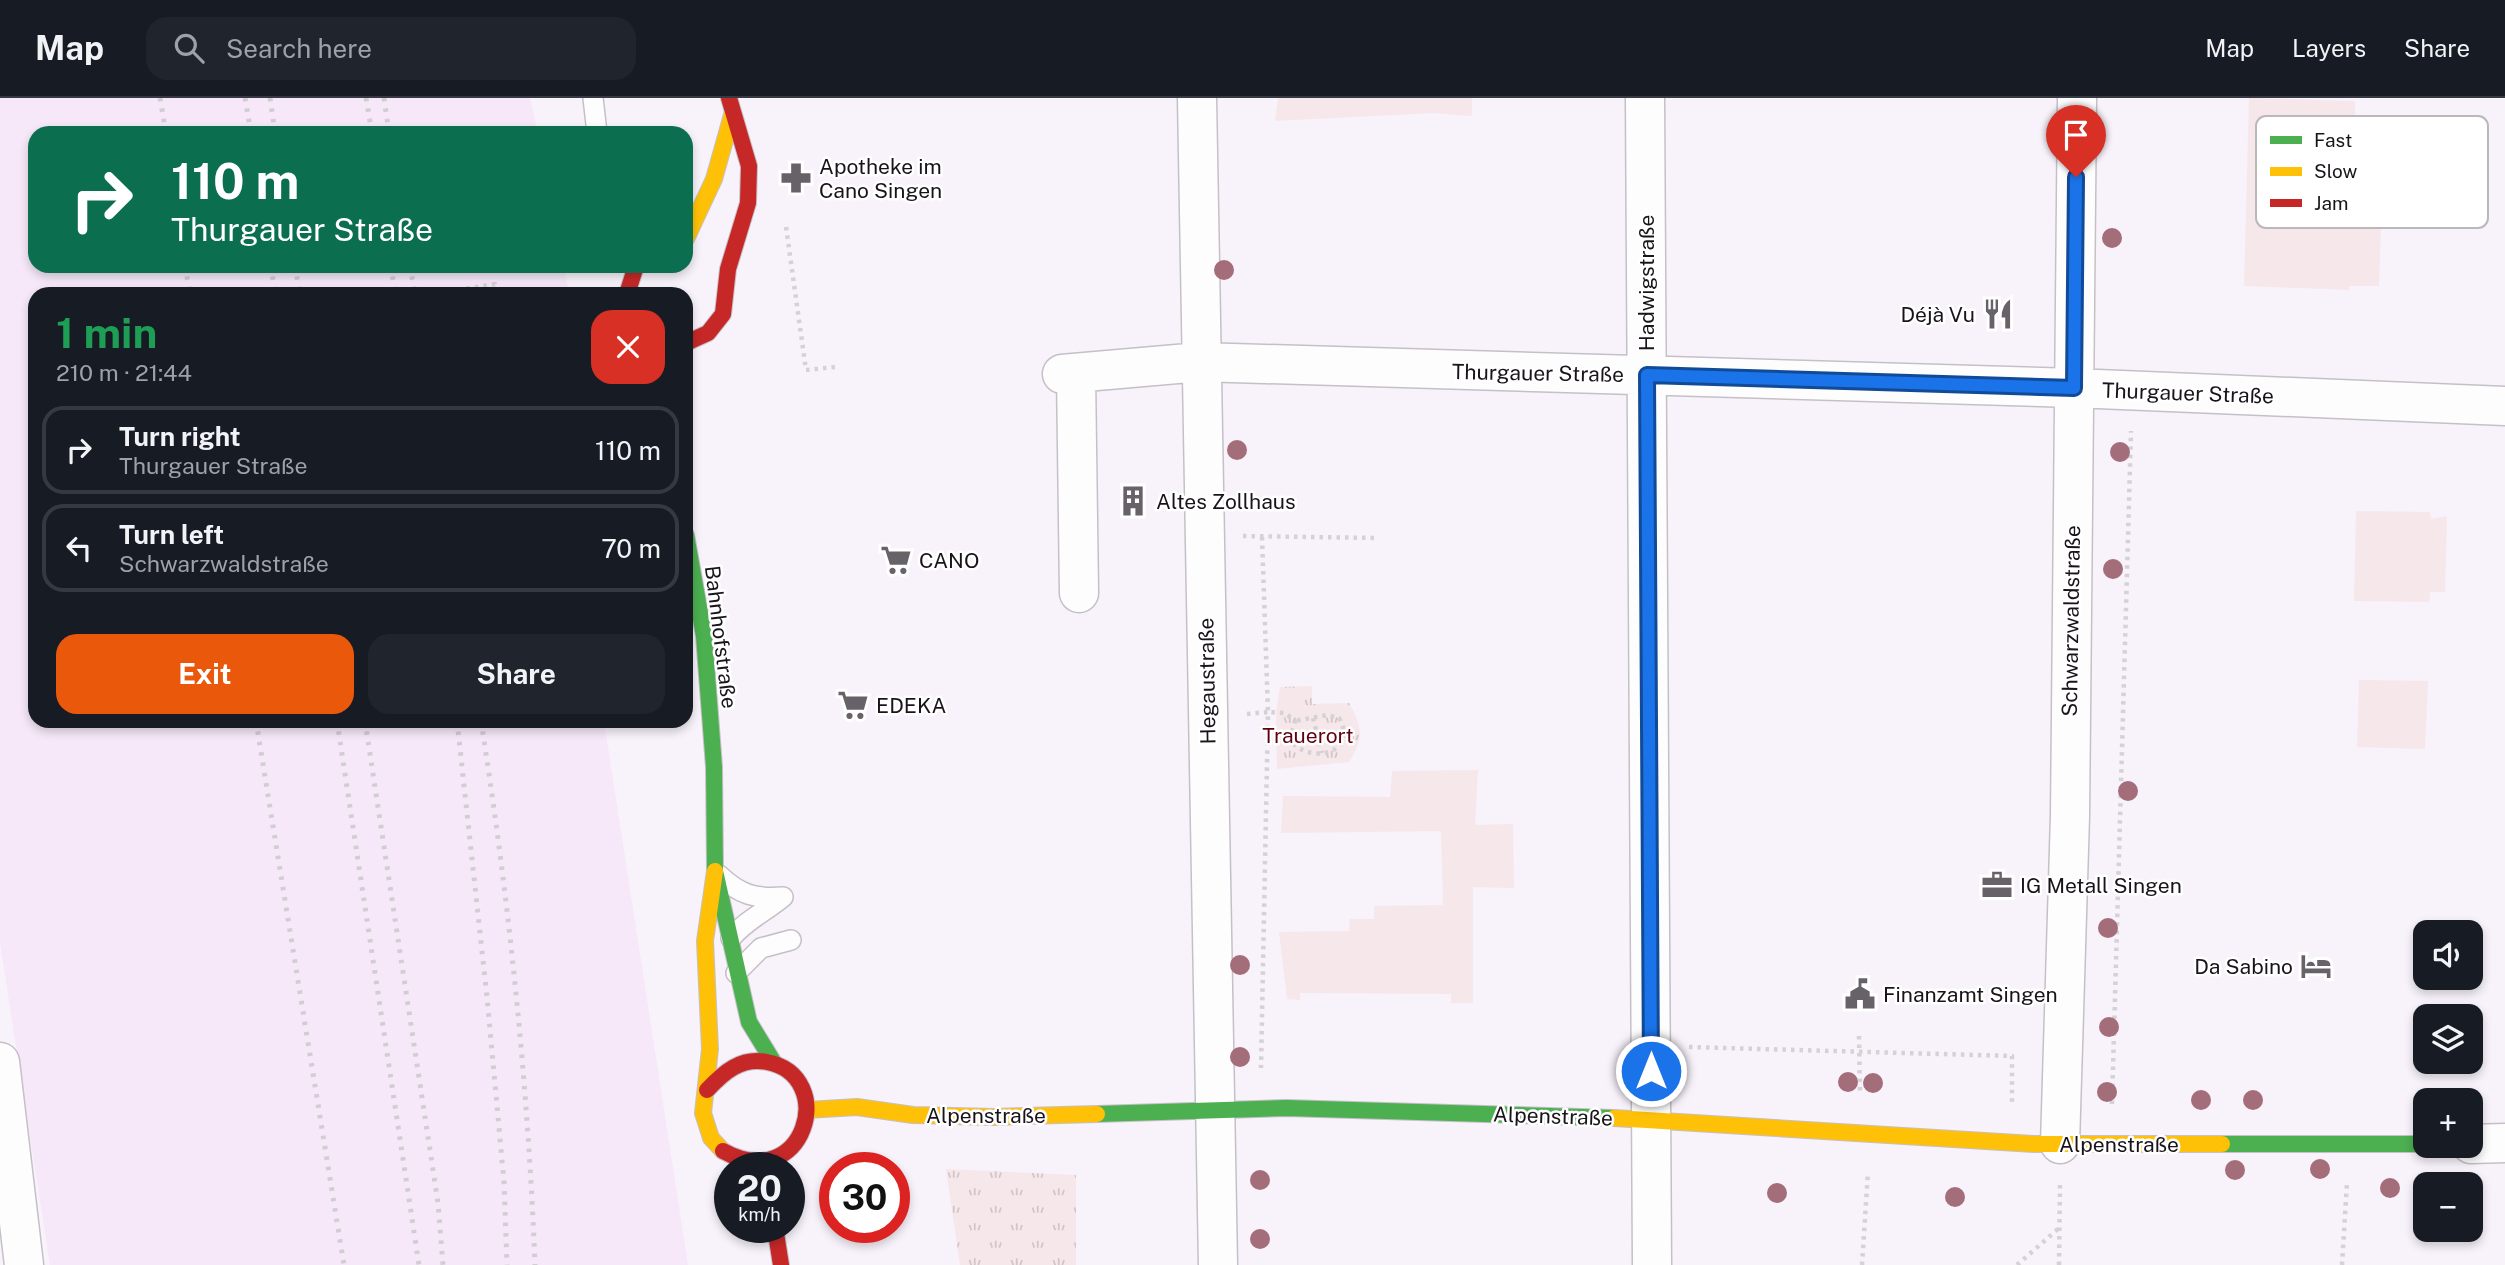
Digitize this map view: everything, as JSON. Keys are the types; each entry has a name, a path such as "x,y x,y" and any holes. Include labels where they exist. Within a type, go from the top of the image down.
{"street":[{"name":"Hegaustraße","path":"1197,98 1218,1265"},
{"name":"Hadwigstraße","path":"1645,98 1652,1265"},
{"name":"Schwarzwaldstraße","path":"2060,1144 2070,816 2077,98"},
{"path":"693,236 721,166 731,106"},
{"path":"693,340 714,327 727,298 726,282 750,179 731,106"},
{"path":"715,262 726,282"},
{"name":"Thurgauer Straße","path":"1079,593 1069,374 1200,362 2074,388 2505,406"},
{"name":"Bahnhofstraße","path":"693,574 704,636 714,767 715,871 708,905 705,950 710,1036 707,1090 703,1106 704,1122 715,1144 725,1152"},
{"name":"Bahnhofstraße","path":"715,871 749,1022 774,1063 797,1082 807,1110 804,1128 796,1144 787,1152"},
{"path":"707,1090 729,1066 752,1060 774,1063"},
{"path":"0,1062 24,1265"},
{"name":"Alpenstraße","path":"807,1110 857,1107 914,1115 994,1117 1286,1108 1651,1119 2060,1144 2413,1144"},
{"path":"2483,1143 2505,1143"},
{"path":"778,1243 781,1265"}],"lane":[{"path":"593,98 596,126"},
{"path":"715,871 735,891 757,899 783,897 765,912 746,921 731,938"},
{"path":"736,973 761,948 791,940"}],"path":[{"path":"784,217 806,370 835,367"},
{"path":"480,287 495,284 496,287"},
{"path":"2111,1144 2132,391"},
{"path":"1205,536 1379,538"},
{"path":"1261,1072 1268,712 1262,537"},
{"path":"1268,712 1285,713 1295,721 1327,715 1339,718 1346,730 1345,741 1336,749 1309,755 1297,749 1290,740 1295,721"},
{"path":"1312,718 1322,753"},
{"path":"1686,1059 1686,1047 2012,1056 2012,1142"},
{"path":"2059,1265 2060,1144"},
{"path":"2342,1265 2347,1175 2373,1177 2373,1144"},
{"path":"1863,1265 1868,1181"},
{"path":"2017,1265 2059,1228"}],"shaded area":[{"path":"0,98 530,98 536,126 28,126 28,273 565,273 568,287 28,287 28,728 605,728 688,1265 50,1265 0,943"}],"green space":[{"path":"1278,98 1472,98 1472,116 1432,113 1275,121"},
{"path":"2249,98 2355,101 2355,115 2368,116 2256,116 2256,228 2381,228 2379,286 2349,286 2349,290 2244,286"},
{"path":"2356,511 2430,512 2431,519 2447,516 2445,592 2430,592 2429,602 2354,601"},
{"path":"2359,680 2428,681 2425,749 2357,747"},
{"name":"Trauerort","path":"1312,686 1312,704 1349,703 1359,726 1357,746 1349,762 1277,769 1276,712 1280,687"},
{"path":"1478,770 1475,825 1513,824 1514,888 1473,887 1473,1003 1451,1003 1451,994 1300,993 1300,1000 1287,999 1279,932 1349,931 1350,919 1374,919 1374,906 1443,905 1441,831 1281,833 1283,796 1390,797 1392,771"},
{"path":"946,1169 1076,1175 1076,1265 960,1265"}],"railway":[{"path":"160,98 165,126"},
{"path":"245,98 250,126"},
{"path":"270,98 274,126"},
{"path":"366,98 371,126"},
{"path":"384,98 388,126"},
{"path":"186,273 189,287"},
{"path":"272,273 274,287"},
{"path":"296,273 299,287"},
{"path":"392,273 394,287"},
{"path":"411,273 414,287"},
{"path":"257,728 344,1265"},
{"path":"338,728 419,1265"},
{"path":"366,728 438,1203 443,1265"},
{"path":"458,728 504,1182 507,1265"},
{"path":"482,728 516,992 528,1129 535,1265"}],"traffic: fast":[{"path":"693,574 704,636 714,767 715,871 749,1022 774,1063"},
{"path":"1097,1114 1286,1108 1614,1118"},
{"path":"2222,1144 2413,1144"}],"traffic: slow":[{"path":"693,224 714,179 732,115"},
{"path":"715,871 705,941 710,1049 703,1113 711,1138 723,1151"},
{"path":"807,1110 857,1107 913,1115 994,1117 1097,1114"},
{"path":"1614,1118 2034,1144 2222,1144"}],"traffic: jam":[{"path":"693,340 708,333 723,314 728,269 748,203 749,166 729,98"},
{"path":"629,287 634,273"},
{"path":"707,1090 734,1067 758,1061 789,1072 802,1088 806,1108 803,1129 792,1146 775,1158 751,1161 723,1151"},
{"path":"778,1243 781,1265"}],"place":[{"name":"Apotheke im Cano Singen","path":"796,178"},
{"name":"Déjà Vu","path":"1998,314"},
{"name":"Altes Zollhaus","path":"1133,501"},
{"name":"CANO","path":"896,560"},
{"name":"EDEKA","path":"853,705"},
{"name":"IG Metall Singen","path":"1997,885"},
{"name":"Da Sabino","path":"2316,966"},
{"name":"Finanzamt Singen","path":"1860,994"}],"route":[{"path":"1651,1071 1647,375 2074,388 2076,177"}]}
